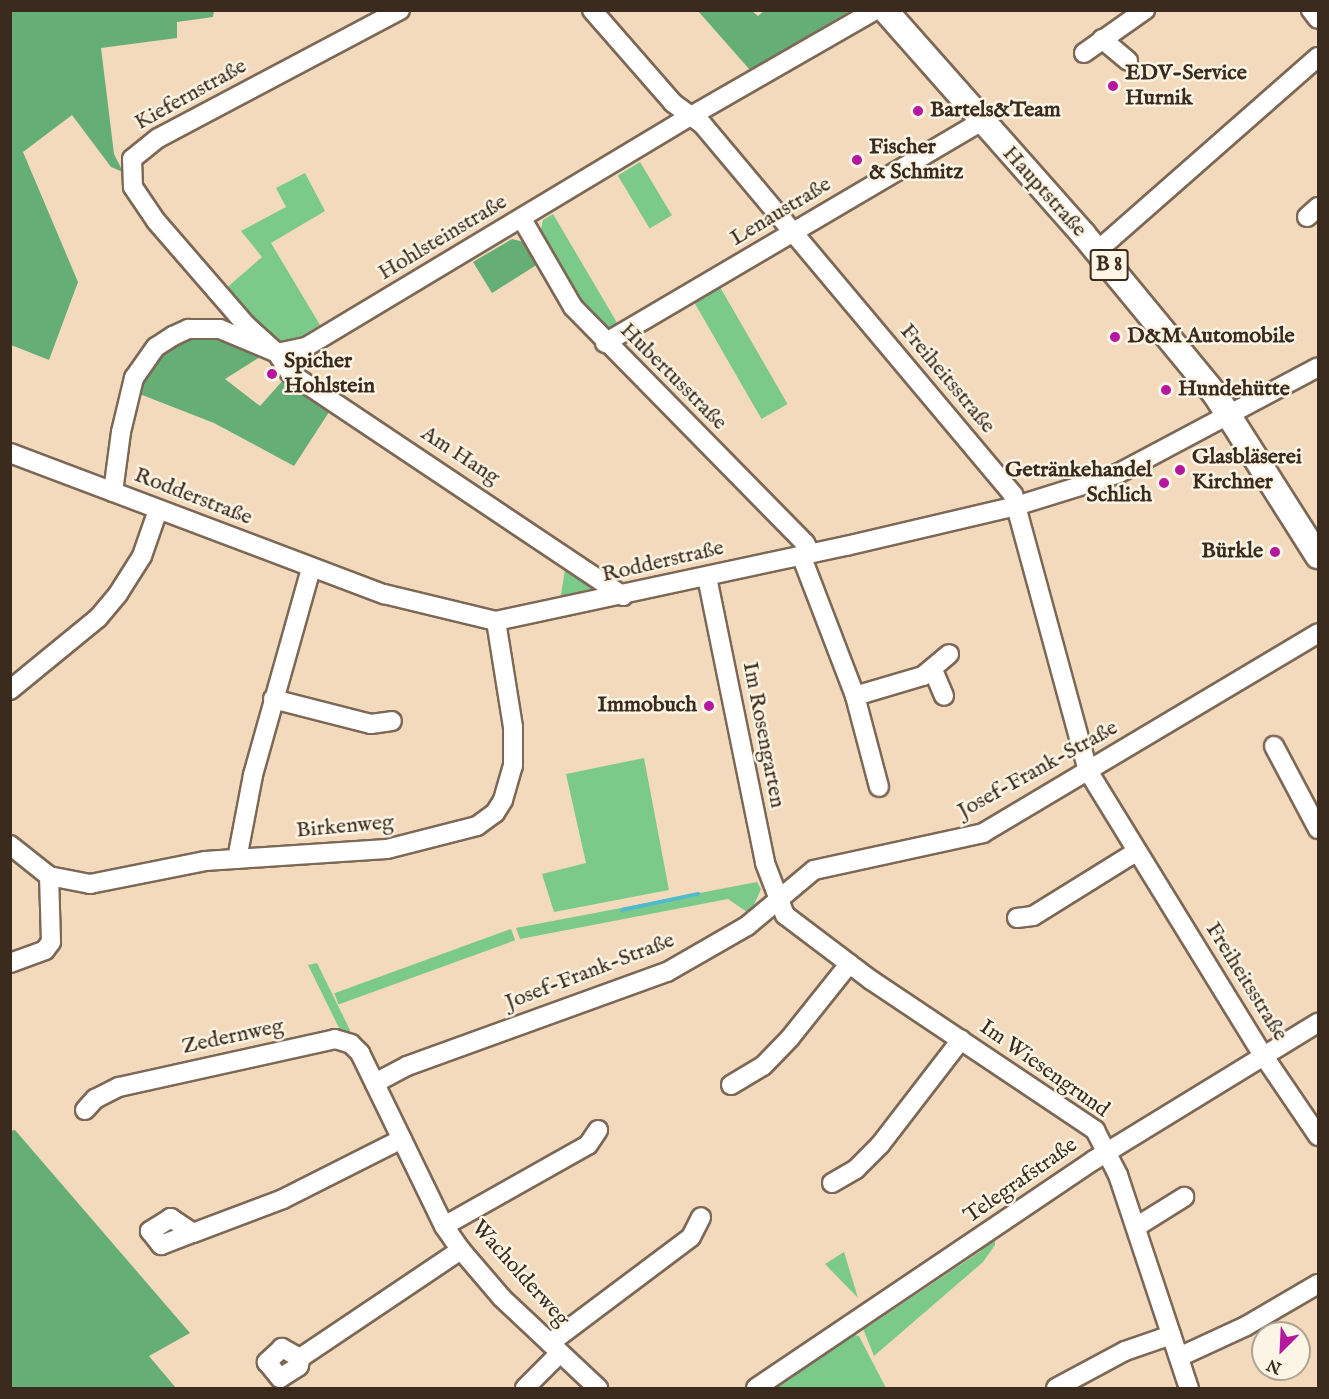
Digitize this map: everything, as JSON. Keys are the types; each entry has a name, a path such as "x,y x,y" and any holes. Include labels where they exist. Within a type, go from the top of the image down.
{"main road":[{"name":"Hauptstraße","path":"885,10 980,122 1097,251 1228,415 1318,556"}],"street":[{"name":"Kiefernstraße","path":"277,353 246,325 140,201 130,177 129,165 158,138 400,10"},
{"path":"592,10 673,103 691,116"},
{"name":"Hohlsteinstraße","path":"277,353 306,347 691,116 875,10"},
{"path":"1084,53 1145,10"},
{"path":"1311,10 1318,19"},
{"path":"1102,39 1128,61"},
{"path":"1097,251 1318,57"},
{"name":"Freiheitsstraße","path":"691,116 1013,495 1088,771 1263,1055 1318,1136"},
{"name":"Lenaustraße","path":"605,343 980,122"},
{"name":"Hubertusstraße","path":"522,219 573,307 605,343 805,543 806,554 855,696 879,787"},
{"path":"113,492 129,393 143,363 156,347 188,330 207,328 238,334 277,353"},
{"name":"Am Hang","path":"277,353 290,373 622,596"},
{"name":"Rodderstraße","path":"10,453 384,594 496,621 622,596 1016,506 1119,473 1318,368"},
{"path":"10,690 98,618 118,594 142,556 158,510"},
{"path":"237,859 243,816 273,699 311,568"},
{"name":"Im Rosengarten","path":"707,577 765,863 778,902"},
{"name":"Birkenweg","path":"10,845 50,876 90,884 189,863 387,849 412,845 488,820 509,785 514,747 496,621"},
{"name":"Josef-Frank-Straße","path":"375,1083 407,1066 667,972 726,940 778,902 814,870 831,864 982,833 1318,633"},
{"path":"855,696 933,670 949,654"},
{"path":"933,670 944,696"},
{"path":"273,699 371,724 392,721"},
{"path":"1274,746 1318,829"},
{"path":"1017,918 1033,916 1136,852"},
{"path":"10,963 45,950 51,942 50,876"},
{"name":"Im Wiesengrund","path":"778,902 792,924 1095,1130 1108,1151 1136,1227 1189,1389"},
{"path":"731,1085 763,1066 790,1038 849,964"},
{"name":"Telegrafstraße","path":"756,1389 1108,1151 1318,1023"},
{"name":"Zedernweg","path":"85,1110 95,1099 119,1087 335,1039 354,1046 375,1083"},
{"path":"832,1183 856,1169 887,1137 961,1040"},
{"name":"Wacholderweg","path":"375,1083 444,1226 461,1250 555,1348 598,1389"},
{"path":"444,1226 588,1145 598,1130"},
{"path":"193,1233 283,1199 402,1139"},
{"path":"1136,1227 1184,1197"},
{"path":"525,1389 555,1348 691,1237 700,1217"},
{"path":"300,1358 461,1250"},
{"path":"1179,1357 1246,1326 1318,1284"},
{"path":"1056,1389 1125,1351 1171,1335"}],"green space":[{"path":"10,11 214,11 213,17 177,22 177,38 101,48 114,154 123,172 111,167 72,115 23,152 78,282 49,360 11,345"},
{"path":"698,11 752,11 758,16 764,11 850,11 750,70"},
{"path":"640,162 672,215 650,229 618,175"},
{"path":"305,173 325,211 271,243 320,325 297,339 281,341 265,335 224,290 262,257 241,231 286,207 276,188"},
{"path":"553,214 619,326 615,329 605,328 594,319 540,233 543,220"},
{"path":"512,239 524,242 538,264 492,293 473,262"},
{"path":"720,287 788,404 762,419 694,302"},
{"path":"200,336 222,338 260,357 225,379 260,406 285,378 331,409 294,466 214,423 137,393 145,371 161,352"},
{"path":"566,564 596,587 592,593 560,600"},
{"path":"644,758 669,890 554,912 542,874 586,863 566,774"},
{"path":"757,882 761,889 750,914 728,899 520,939 516,928"},
{"path":"511,929 515,940 338,1005 334,993"},
{"path":"317,963 350,1030 349,1035 342,1034 308,965"},
{"path":"15,1130 190,1333 149,1356 176,1388 11,1388 10,1131"},
{"path":"995,1237 995,1245 983,1262 874,1356 862,1326 869,1326 981,1251 984,1243"},
{"path":"844,1252 858,1298 825,1264"},
{"path":"850,1334 859,1336 886,1388 769,1388"}],"waterway":[{"path":"622,910 698,894"}],"place":[{"name":"EDV-Service Hurnik","path":"1113,86"},
{"name":"Bartels&Team","path":"918,111"},
{"name":"Fischer & Schmitz","path":"857,160"},
{"name":"D&M Automobile","path":"1115,337"},
{"name":"Spicher Hohlstein","path":"272,374"},
{"name":"Hundehütte","path":"1166,390"},
{"name":"Glasbläserei Kirchner","path":"1180,470"},
{"name":"Getränkehandel Schlich","path":"1164,483"},
{"name":"Bürkle","path":"1275,552"},
{"name":"Immobuch","path":"709,706"}]}
